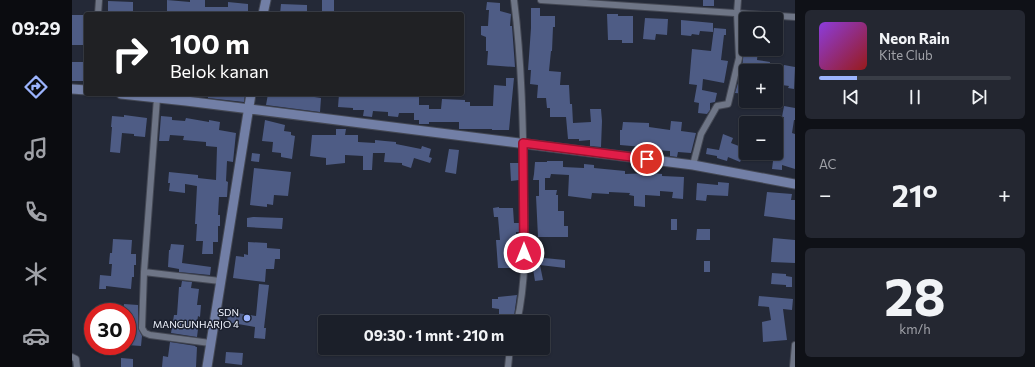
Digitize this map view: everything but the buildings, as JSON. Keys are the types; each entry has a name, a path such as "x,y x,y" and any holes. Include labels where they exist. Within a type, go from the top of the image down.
{"street":[{"path":"98,12 99,0"},
{"path":"263,12 266,0"},
{"path":"514,0 518,35 523,143 524,266 518,315"},
{"path":"541,0 795,17"},
{"path":"693,165 701,134 717,106 728,104 739,58 737,13 738,0"},
{"path":"72,89 84,90"},
{"path":"139,96 693,165 795,184"},
{"path":"207,367 251,96"},
{"path":"157,98 144,272 142,328 145,333 150,335 210,343"},
{"path":"144,272 220,281"},
{"path":"793,367 795,345"},
{"path":"508,367 509,355"},
{"path":"72,357 76,359 77,367"}],"place":[{"name":"SDN MANGUNHARJO 4","path":"247,318"}],"route":[{"path":"524,253 523,143 647,159"}]}
